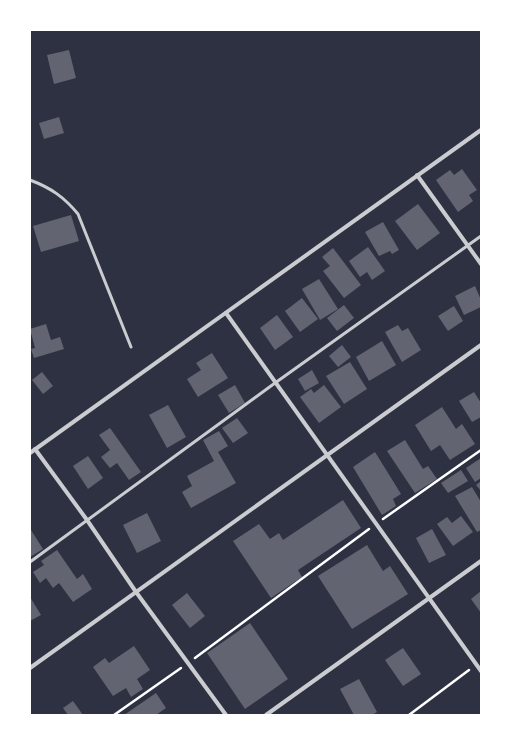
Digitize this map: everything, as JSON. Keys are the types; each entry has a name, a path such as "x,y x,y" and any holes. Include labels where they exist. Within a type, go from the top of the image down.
{"street":[{"path":"30,453 481,130"},
{"path":"417,175 481,264"},
{"path":"226,313 481,671"},
{"path":"30,668 481,344"},
{"path":"35,449 87,520 136,592 226,715"},
{"path":"266,715 481,561"}],"lane":[{"path":"30,180 46,186 68,201 78,214 131,347"},
{"path":"30,562 275,383 481,236"}],"path":[{"path":"114,715 188,664 376,524 481,450"},
{"path":"409,715 476,664"}],"building":[{"path":"69,50 76,78 54,84 47,55"},
{"path":"59,117 64,133 44,139 39,123"},
{"path":"462,169 477,190 469,195 473,201 458,212 436,180 450,170 454,175"},
{"path":"418,204 440,233 417,250 395,221"},
{"path":"71,215 79,241 41,252 33,226"},
{"path":"383,222 399,250 392,254 390,251 379,256 365,232"},
{"path":"368,247 385,271 372,280 367,272 360,277 349,261"},
{"path":"333,248 361,285 344,298 323,271 330,266 322,257"},
{"path":"319,279 338,309 320,320 302,289"},
{"path":"475,286 481,300 481,307 464,315 455,296"},
{"path":"302,298 318,319 300,332 285,311"},
{"path":"344,305 354,318 337,331 327,318"},
{"path":"454,306 463,321 448,331 438,316"},
{"path":"277,315 293,337 275,350 260,328"},
{"path":"46,324 51,340 60,337 64,349 34,358 31,349 35,348 30,329"},
{"path":"398,325 402,331 408,328 421,350 402,362 385,332"},
{"path":"382,341 396,365 369,381 356,357"},
{"path":"342,345 351,357 338,367 329,356"},
{"path":"212,353 228,378 198,397 187,379 201,370 196,363"},
{"path":"350,362 367,389 344,404 326,376"},
{"path":"312,370 319,383 305,391 298,379"},
{"path":"42,372 53,386 43,394 32,380"},
{"path":"235,385 245,403 229,413 218,395"},
{"path":"324,385 341,407 319,423 300,397 311,389 314,393"},
{"path":"474,392 481,403 481,417 472,422 459,401"},
{"path":"168,405 186,437 167,448 149,415"},
{"path":"442,407 456,429 462,424 475,444 450,460 440,445 431,451 415,425"},
{"path":"237,418 248,433 233,443 222,428"},
{"path":"110,428 141,472 129,480 117,463 110,468 101,457 110,450 99,435"},
{"path":"219,431 228,446 218,452 236,483 191,508 182,492 192,486 187,476 214,461 203,440"},
{"path":"405,440 423,469 428,466 437,479 415,493 387,451"},
{"path":"375,452 401,494 393,499 396,506 382,515 353,467"},
{"path":"88,456 103,478 88,489 73,466"},
{"path":"481,458 481,478 475,482 466,468"},
{"path":"461,470 468,481 448,493 441,483"},
{"path":"481,481 481,491 476,485"},
{"path":"472,487 481,502 481,530 477,532 455,496"},
{"path":"343,500 361,528 298,570 302,577 271,598 233,541 259,524 270,539 279,533 283,540"},
{"path":"147,513 161,541 137,553 123,525"},
{"path":"461,516 473,532 453,546 437,524 447,517 452,523"},
{"path":"432,529 446,555 429,563 416,538"},
{"path":"30,530 43,549 30,557"},
{"path":"367,545 383,571 390,566 408,594 352,629 318,576"},
{"path":"57,550 77,579 83,574 92,589 73,602 59,583 53,588 46,578 40,583 33,572 44,565 41,561"},
{"path":"481,591 481,613 471,599"},
{"path":"187,593 205,616 190,628 172,605"},
{"path":"30,597 41,615 30,621"},
{"path":"250,623 288,679 245,709 207,653"},
{"path":"134,646 150,670 137,679 143,689 131,697 126,688 113,696 93,667 105,658 109,663"},
{"path":"403,648 421,674 403,686 385,660"},
{"path":"359,679 377,712 372,715 354,715 340,689"},
{"path":"156,693 166,708 156,715 124,715"},
{"path":"73,701 83,715 68,715 63,708"}]}
